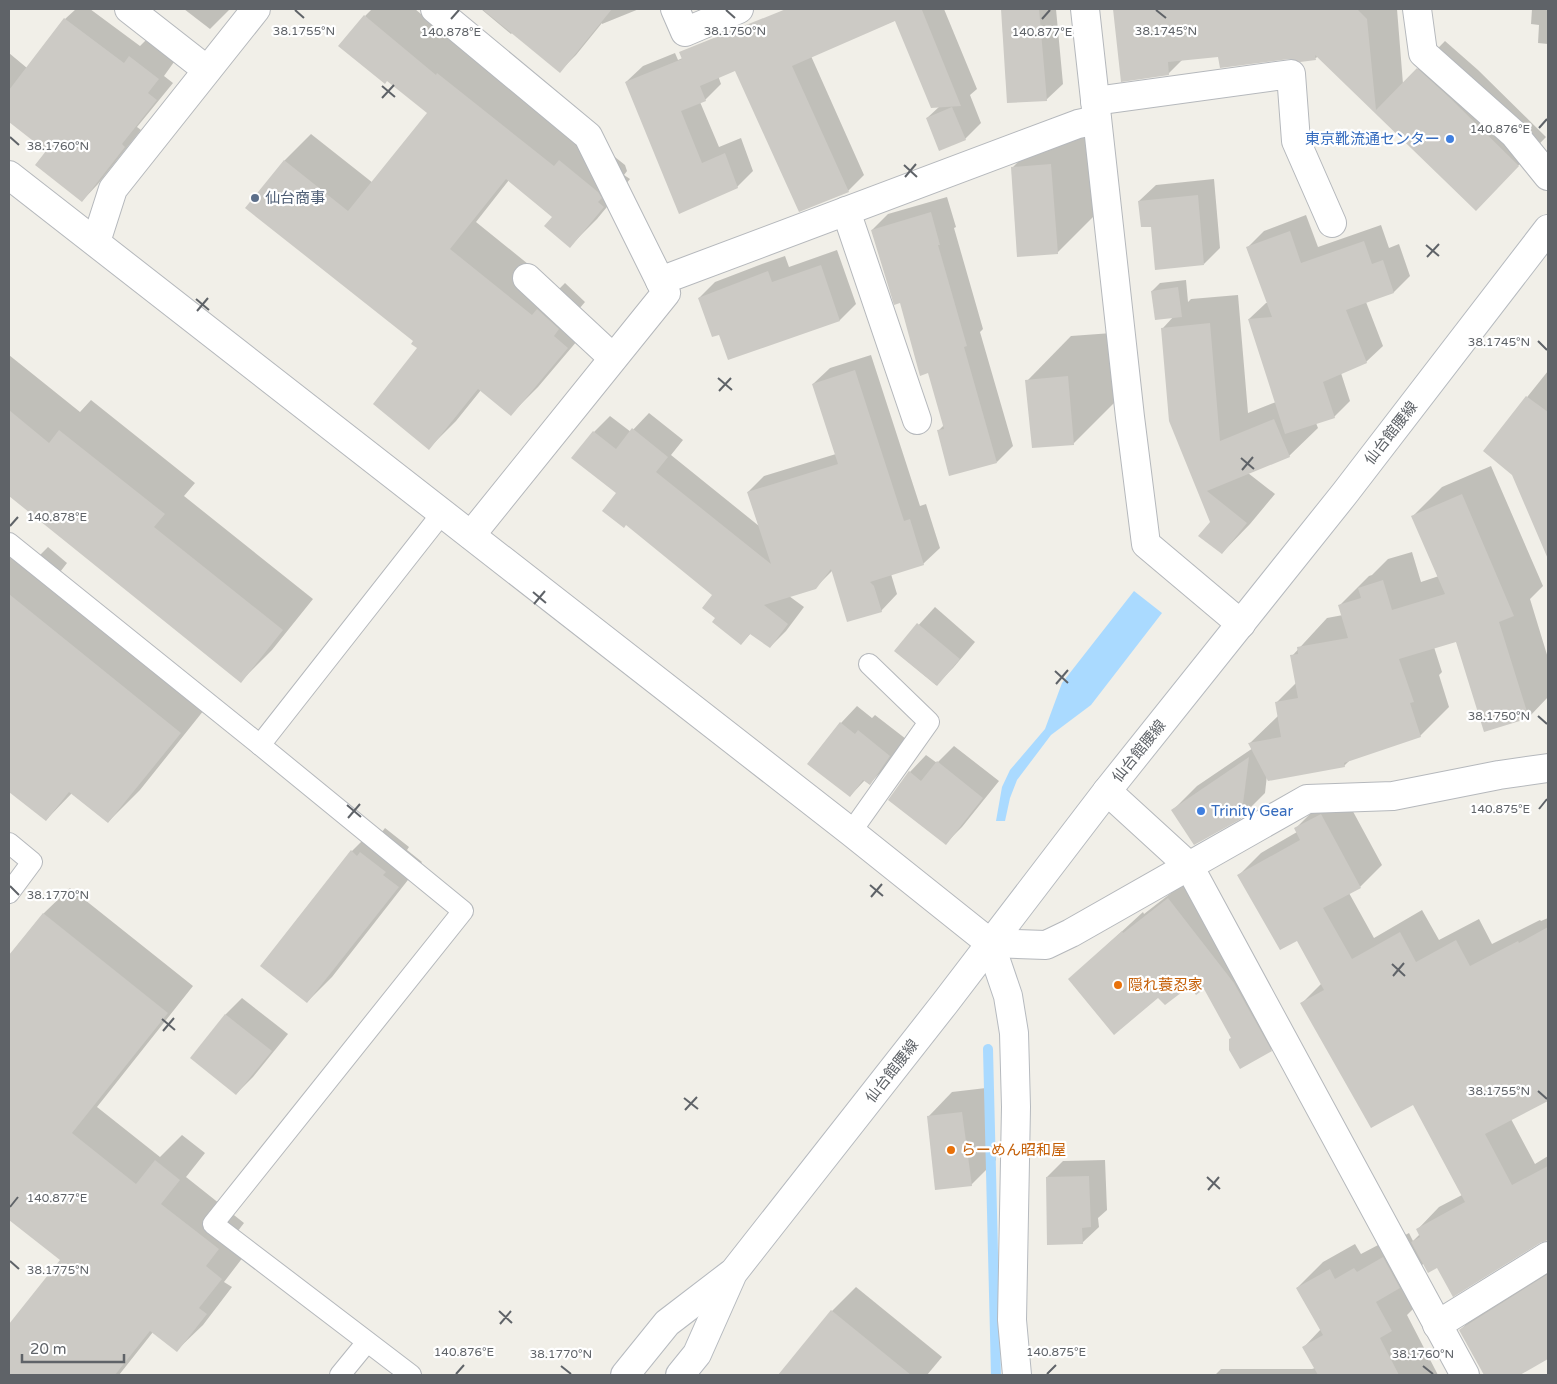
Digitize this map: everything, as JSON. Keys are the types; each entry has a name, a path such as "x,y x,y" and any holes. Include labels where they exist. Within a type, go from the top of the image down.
{"street":[{"path":"129,9 208,70"},
{"path":"96,242 113,189 256,9"},
{"path":"435,9 588,136 666,293 471,535"},
{"path":"675,9 685,32 738,9"},
{"path":"1085,9 1090,117 1146,544 1241,624"},
{"path":"1417,9 1423,53 1514,134 1548,176"},
{"path":"660,281 1090,117 1291,74 1296,141 1332,223"},
{"path":"9,175 852,832 990,943 1008,996 1014,1033 1016,1107 1012,1320 1017,1375"},
{"path":"846,211 916,420"},
{"name":"仙台館腰線","path":"680,1375 697,1354 733,1273 1107,791 1345,493 1548,229"},
{"path":"527,278 613,358"},
{"path":"990,943 1046,945 1072,933 1307,799 1393,796 1499,775 1548,768"},
{"path":"1107,791 1189,866 1465,1375"},
{"path":"1437,1325 1548,1256"},
{"name":"仙台館腰線","path":"625,1375 667,1323 733,1273"}],"lane":[{"path":"260,745 442,512"},
{"path":"9,543 463,911 213,1224 411,1375"},
{"path":"852,832 929,722 868,664"},
{"path":"9,843 32,862 9,894"},
{"path":"340,1375 368,1342"}],"water":[{"path":"1134,591 1162,613 1091,705 1051,735 1017,780 1010,798 1005,821 996,821 1002,787 1010,770 1045,729 1062,683"}],"building":[{"path":"482,9 612,9 560,73"},
{"path":"786,9 924,9 922,10 961,106 931,108 895,21 792,66 849,192 799,212 735,71 700,86 706,101 681,111 702,163 725,153 738,188 679,214 625,82 682,59 679,52"},
{"path":"1001,9 1039,9 1047,101 1007,103"},
{"path":"1113,9 1357,9 1367,19 1376,110 1417,68 1519,166 1476,211 1315,55 1316,60 1300,62 1289,59 1220,68 1218,57 1168,62 1169,75 1121,82"},
{"path":"364,15 436,75 437,73 554,166 559,160 598,192 602,198 598,202 604,207 570,248 544,226 552,217 506,179 450,249 532,315 537,309 559,329 554,336 568,348 511,416 478,389 429,450 373,404 417,348 411,344 413,341 245,208 284,160 348,211 427,113 387,81 385,84 338,46"},
{"path":"64,18 124,63 129,56 159,79 148,93 157,100 122,144 125,147 82,202 35,165 46,151 9,122 9,90"},
{"path":"952,107 966,140 939,151 926,118"},
{"path":"1051,164 1058,254 1017,257 1011,167"},
{"path":"1198,195 1204,265 1155,270 1151,227 1141,227 1138,201"},
{"path":"931,212 940,245 938,245 967,346 964,347 997,463 949,476 937,430 944,429 928,373 920,376 900,303 894,305 871,230"},
{"path":"1290,231 1301,263 1364,241 1372,264 1383,260 1394,293 1346,310 1367,363 1323,382 1335,418 1285,434 1248,319 1272,317 1246,247"},
{"path":"821,265 840,321 728,360 719,335 712,337 698,298 768,271 772,282"},
{"path":"1178,287 1182,317 1155,320 1151,291"},
{"path":"1210,323 1220,441 1274,419 1290,457 1207,491 1247,523 1222,554 1198,536 1210,522 1169,421 1161,328"},
{"path":"855,370 904,521 910,519 924,565 870,582 874,586 882,612 847,622 831,569 816,589 764,605 788,624 770,648 750,634 741,645 712,622 715,618 702,608 712,595 626,525 624,528 602,511 616,493 571,458 593,431 616,449 632,428 668,457 656,472 771,564 747,492 838,464 812,384"},
{"path":"1068,376 1074,445 1032,448 1025,380"},
{"path":"1526,396 1548,412 1548,559 1512,475 1483,451"},
{"path":"9,410 49,443 59,430 165,514 154,527 283,630 241,683 9,496"},
{"path":"1462,494 1514,616 1499,622 1529,718 1484,732 1456,642 1399,659 1414,702 1410,703 1421,737 1344,763 1345,767 1268,781 1248,743 1281,737 1275,702 1298,698 1290,655 1298,654 1297,647 1348,638 1338,605 1361,598 1358,588 1383,580 1392,610 1445,594 1411,516"},
{"path":"9,594 181,733 108,823 69,792 46,821 9,792"},
{"path":"917,623 960,659 937,686 894,651"},
{"path":"840,722 855,734 858,730 890,756 870,785 863,780 850,797 807,764"},
{"path":"1249,757 1241,819 1194,845 1171,810"},
{"path":"937,761 983,798 946,845 888,800 909,771 921,781"},
{"path":"1321,814 1361,888 1323,908 1352,959 1400,932 1416,962 1456,940 1470,966 1548,927 1548,1101 1485,1134 1512,1185 1548,1166 1548,1240 1540,1243 1453,1297 1437,1268 1428,1273 1411,1242 1420,1237 1416,1229 1465,1202 1413,1105 1371,1128 1300,1003 1324,990 1297,941 1280,950 1237,875 1300,840 1294,828"},
{"path":"351,850 357,856 360,852 386,872 383,875 399,887 307,1003 260,966"},
{"path":"1168,898 1234,983 1272,1051 1240,1069 1229,1050 1229,1039 1231,1038 1204,989 1196,995 1190,986 1165,1005 1158,998 1114,1035 1068,979 1122,931 1123,933"},
{"path":"43,913 168,1013 72,1133 136,1184 155,1160 180,1180 161,1204 219,1249 206,1266 222,1279 199,1308 207,1314 177,1352 150,1331 115,1375 9,1375 9,1324 60,1260 9,1220 9,955"},
{"path":"225,1014 272,1051 236,1095 190,1058"},
{"path":"962,1112 972,1186 935,1190 927,1116"},
{"path":"1089,1176 1091,1227 1082,1228 1083,1244 1047,1245 1046,1177"},
{"path":"1383,1257 1400,1288 1376,1302 1392,1331 1380,1338 1399,1375 1318,1375 1302,1347 1323,1335 1296,1288 1330,1269 1335,1279 1354,1268 1357,1272"},
{"path":"1548,1274 1548,1359 1520,1375 1484,1375 1459,1330"},
{"path":"831,1310 911,1375 778,1375"}],"waterway":[{"path":"988,1049 996,1375"}],"place":[{"name":"東京靴流通センター","path":"1450,139"},
{"name":"仙台商事","path":"255,198"},
{"name":"Trinity Gear","path":"1201,811"},
{"name":"隠れ蓑忍家","path":"1118,985"},
{"name":"らーめん昭和屋","path":"951,1150"}]}
